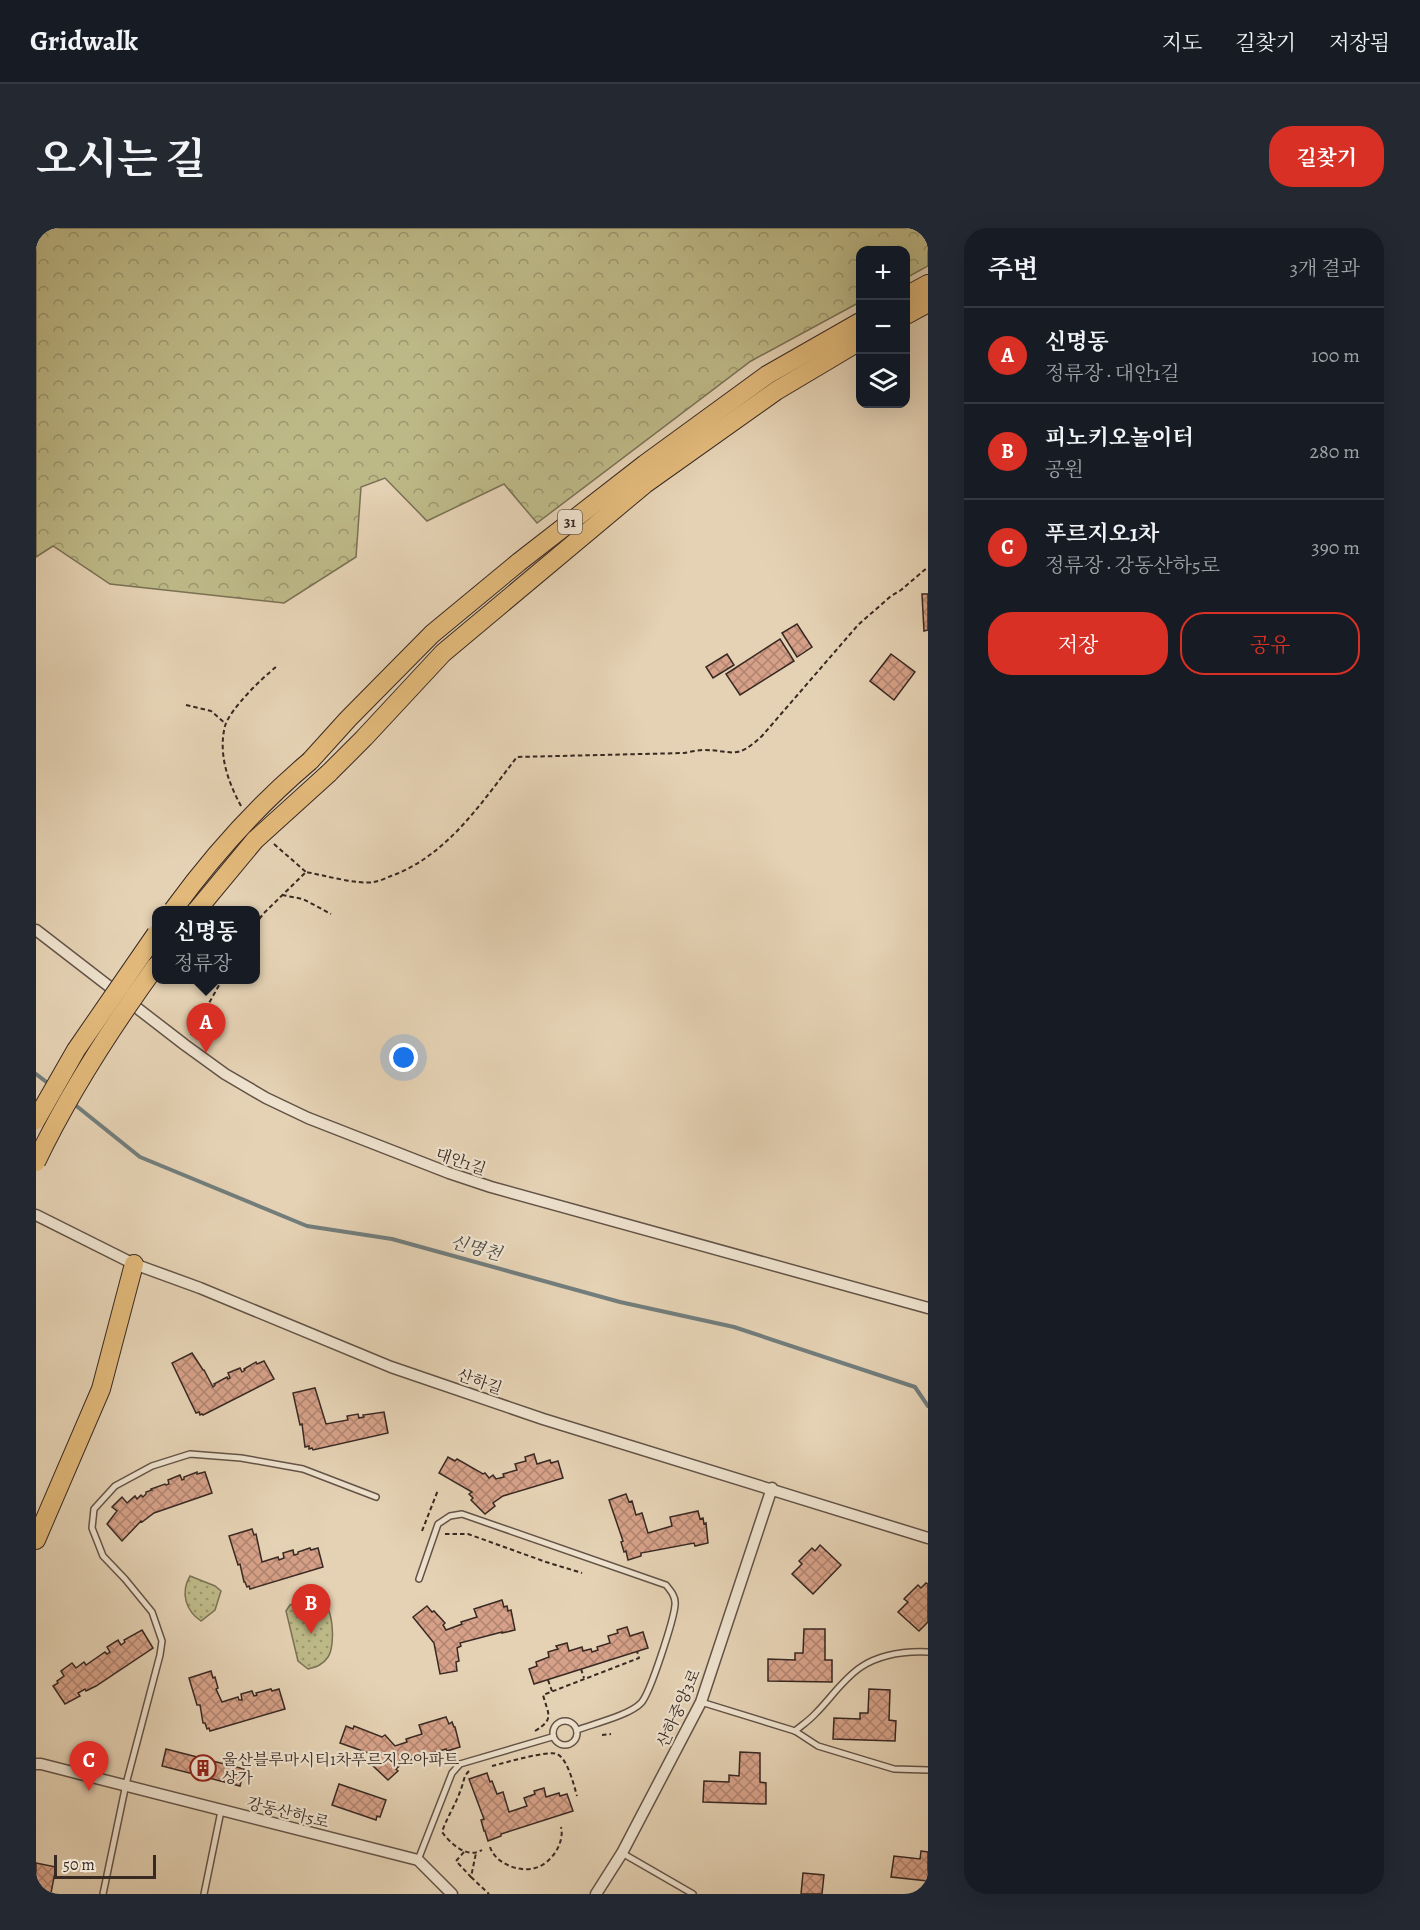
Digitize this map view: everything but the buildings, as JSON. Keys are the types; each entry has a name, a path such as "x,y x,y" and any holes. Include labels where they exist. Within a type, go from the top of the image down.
{"highway":[{"path":"910,294 928,284"},
{"path":"910,313 928,303"},
{"name":"31","path":"176,906 236,832 276,790 310,761 432,634 519,562 645,464 767,375 856,325"},
{"path":"200,906 255,840 364,738 443,653 645,484 776,391 856,344"},
{"path":"36,1120 76,1050 152,940"},
{"path":"36,1162 50,1132 118,1018 152,971"},
{"path":"36,1540 101,1389 134,1264"}],"street":[{"name":"대안1길","path":"36,930 225,1074 266,1098 308,1118 491,1187 928,1308"},
{"name":"산하길","path":"36,1215 134,1264 200,1288 391,1367 543,1419 928,1538"},
{"name":"산하중앙3로","path":"596,1894 622,1853 700,1702 772,1488"},
{"name":"강동산하5로","path":"36,1764 126,1784 221,1811 418,1860"},
{"path":"418,1860 452,1894"}],"lane":[{"path":"103,1894 126,1784 162,1641 152,1612 103,1556 92,1528 94,1509 115,1486 152,1466 190,1454 241,1458 303,1469 376,1497"},
{"path":"419,1579 438,1524 450,1516 462,1514 666,1585 672,1592 675,1606 648,1694 633,1709 577,1730"},
{"path":"795,1731 814,1716 844,1681 861,1667 885,1656 914,1651 928,1652"},
{"path":"700,1702 795,1731 818,1746 894,1769 928,1770"},
{"path":"552,1737 554,1726 561,1721 568,1721 577,1730"},
{"path":"552,1737 560,1745 568,1745 576,1738 577,1730"},
{"path":"418,1860 452,1773 459,1764 552,1737"},
{"path":"204,1894 221,1811"},
{"path":"622,1853 693,1894"}],"path":[{"path":"271,841 306,872 339,879 373,882 403,872 433,854 452,837 517,758 684,753 703,750 734,754 744,750 762,736 858,625 928,567"},
{"path":"244,811 226,771 222,749 226,724 261,679 276,666"},
{"path":"186,705 211,711 226,724"},
{"path":"260,918 306,872"},
{"path":"282,896 303,899 331,914"},
{"path":"185,1045 220,984"},
{"path":"422,1531 438,1490"},
{"path":"439,1538 446,1534 468,1534 582,1573"},
{"path":"532,1733 545,1725 548,1720 549,1715 543,1695 639,1658 637,1651"},
{"path":"581,1669 584,1678"},
{"path":"548,1680 552,1691"},
{"path":"602,1736 611,1734"},
{"path":"492,1766 547,1753 557,1754 569,1769 577,1796"},
{"path":"470,1771 464,1776 462,1789 442,1832 464,1852 476,1853 482,1850"},
{"path":"490,1847 492,1853 501,1862 534,1869 547,1861 555,1852 562,1839 561,1827"},
{"path":"464,1852 456,1862 489,1894"},
{"path":"471,1877 476,1853"}],"green space":[{"path":"36,228 928,228 928,266 910,276 910,246 856,246 856,304 751,361 537,523 504,484 427,521 385,478 361,487 356,557 284,603 110,584 53,546 36,557"},
{"path":"190,1576 215,1586 221,1591 215,1610 201,1621 188,1607 186,1601 185,1589"},
{"path":"317,1597 323,1600 330,1615 333,1634 331,1651 326,1660 308,1669 298,1661 286,1611 290,1605"}],"waterway":[{"name":"신명천","path":"36,1074 49,1084"},
{"name":"신명천","path":"74,1104 140,1157 307,1226 392,1239 620,1302 734,1327 915,1387 928,1406"}],"place":[{"name":"신명동","path":"206,1053"},
{"name":"피노키오놀이터","path":"311,1634"},
{"name":"울산블루마시티1차푸르지오아파트 상가","path":"203,1768"},
{"name":"푸르지오1차","path":"89,1791"}]}
